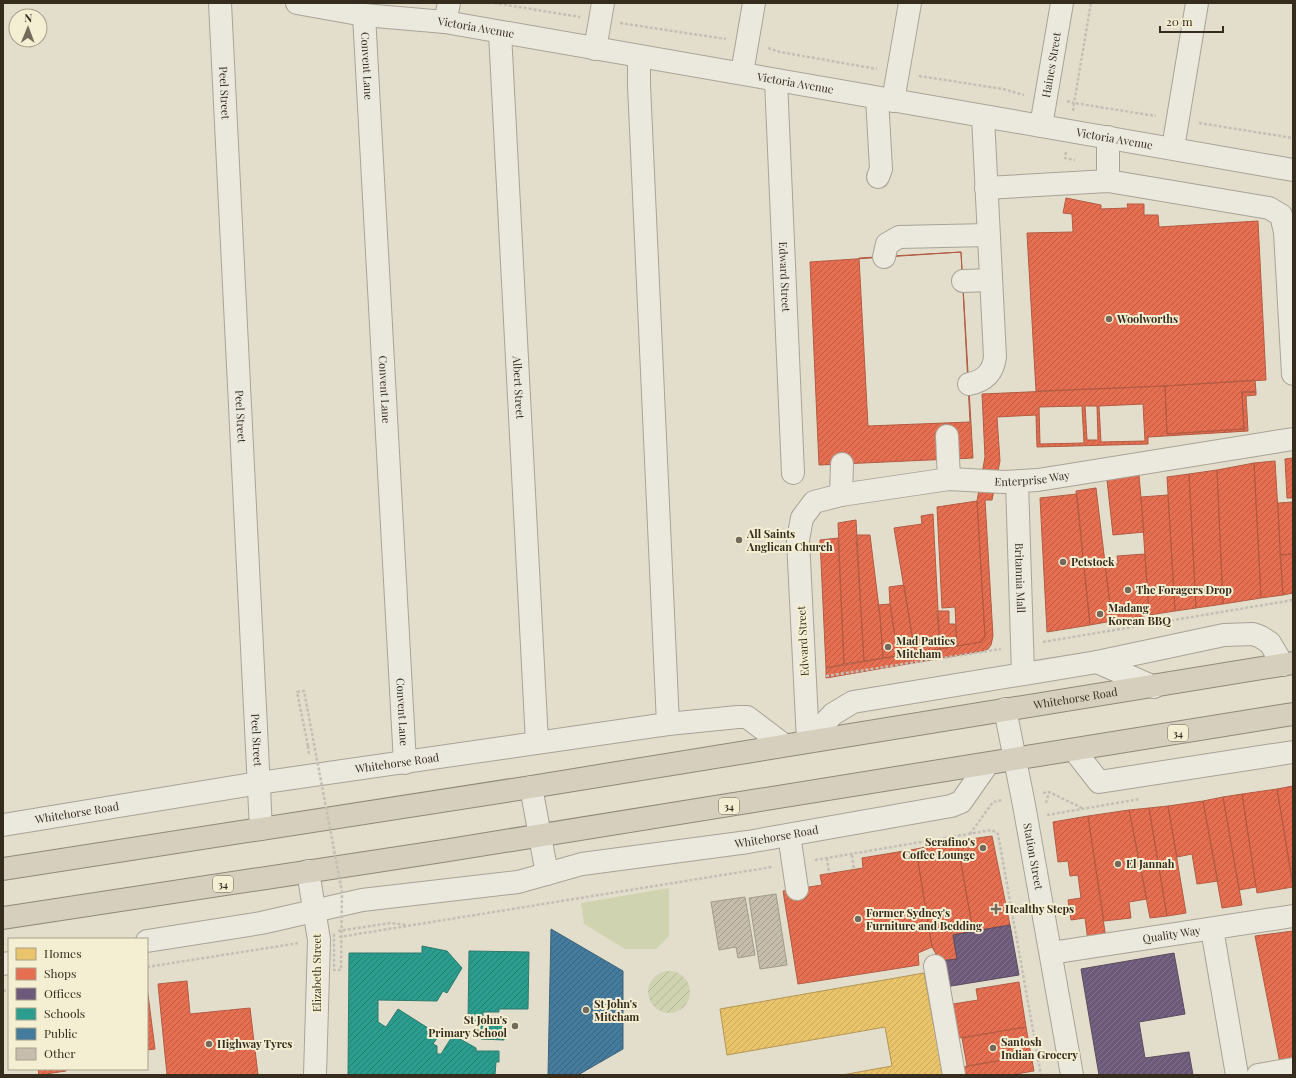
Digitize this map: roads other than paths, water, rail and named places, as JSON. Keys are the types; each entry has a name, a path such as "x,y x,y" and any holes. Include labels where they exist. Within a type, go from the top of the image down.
{"highway":[{"name":"Whitehorse Road","path":"3,869 531,787 1005,709 1154,687 1288,664"},
{"name":"34","path":"3,918 539,836 987,765 1293,714"}],"street":[{"name":"Peel Street","path":"220,3 261,829"},
{"name":"Victoria Avenue","path":"296,3 364,15 447,13 500,33 742,73 983,117 1173,148 1293,170"},
{"path":"742,73 754,3"},
{"path":"878,178 885,99 898,73 910,3"},
{"name":"Haines Street","path":"1041,126 1062,3"},
{"path":"1173,148 1197,3"},
{"path":"595,49 602,12"},
{"name":"Convent Lane","path":"364,15 405,763"},
{"name":"Albert Street","path":"500,33 537,742"},
{"path":"639,57 639,101 668,724"},
{"name":"Edward Street","path":"776,80 793,473"},
{"path":"969,384 978,382 988,375 994,367 995,357 983,117"},
{"path":"1108,137 1108,181"},
{"path":"986,188 1108,181 1269,208 1281,216 1285,232 1293,374"},
{"path":"884,257 887,244 899,237 988,235"},
{"path":"963,281 991,280"},
{"path":"947,436 949,479"},
{"name":"Enterprise Way","path":"798,540 802,518 814,502 841,496 949,479 1017,482 1038,480 1293,439"},
{"path":"841,496 842,464"},
{"name":"Britannia Mall","path":"1017,482 1023,674"},
{"name":"Edward Street","path":"798,540 808,742"},
{"name":"Whitehorse Road","path":"808,742 834,714 853,702 1097,662 1224,635 1253,634 1270,643 1288,664"},
{"name":"Whitehorse Road","path":"1097,662 1154,687"},
{"name":"Station Street","path":"1005,709 1016,760 1072,1075"},
{"name":"Whitehorse Road","path":"3,825 259,783 668,724 747,717 784,745"},
{"path":"1074,750 1099,782 1293,752"},
{"name":"Whitehorse Road","path":"148,942 261,924 362,900 518,882 582,864 788,835 951,806 961,802 987,765"},
{"path":"531,787 539,836 548,874"},
{"path":"788,835 794,863 797,889"},
{"name":"Elizabeth Street","path":"308,871 319,940 315,1075"},
{"name":"Quality Way","path":"1051,953 1293,916"},
{"path":"1212,929 1237,1075"},
{"path":"935,966 954,1075"},
{"path":"1258,1075 1293,1069"}],"place":[{"name":"Woolworths","path":"1109,319"},
{"name":"All Saints Anglican Church","path":"739,540"},
{"name":"Petstock","path":"1063,562"},
{"name":"The Foragers Drop","path":"1128,590"},
{"name":"Madang Korean BBQ","path":"1100,614"},
{"name":"Mad Patties Mitcham","path":"888,647"},
{"name":"Serafino's Coffee Lounge","path":"983,848"},
{"name":"El Jannah","path":"1118,864"},
{"name":"Healthy Steps","path":"996,909"},
{"name":"Former Sydney's Furniture and Bedding","path":"858,919"},
{"name":"St John's Mitcham","path":"586,1010"},
{"name":"St John's Primary School","path":"515,1026"},
{"name":"Highway Tyres","path":"209,1044"},
{"name":"Santosh Indian Grocery","path":"993,1048"}]}
